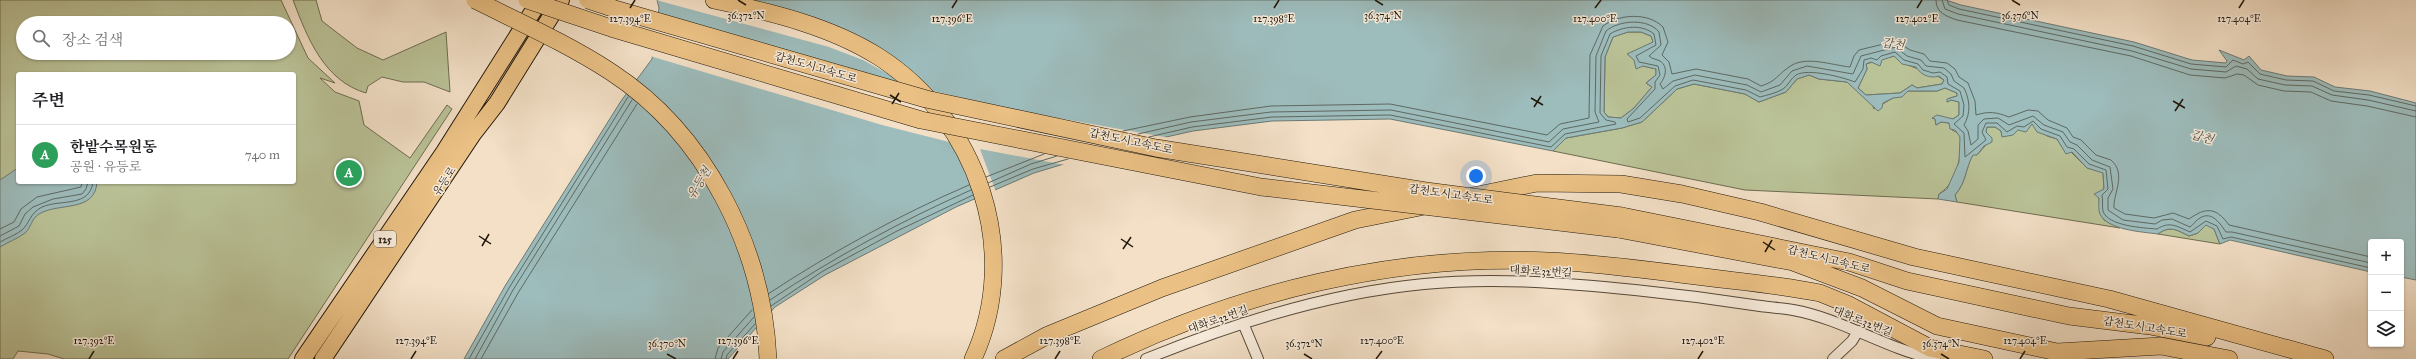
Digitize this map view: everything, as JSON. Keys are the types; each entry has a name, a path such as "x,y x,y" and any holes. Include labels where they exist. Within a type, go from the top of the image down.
{"highway":[{"path":"475,0 560,42 612,72 655,107 692,148 727,205 742,238 761,305 768,359"},
{"name":"갑천도시고속도로","path":"527,0 611,28 921,120 943,125 1261,187 1620,223 1793,262 1862,288 1937,326 2057,352 2161,346 2230,359"},
{"name":"갑천도시고속도로","path":"588,0 625,13 926,99 1156,148 1426,191 1849,262 1907,281 2069,316 2150,326 2319,359"},
{"path":"714,0 795,20 825,30 866,49 904,75 933,104 958,137 980,185 988,213 993,243 990,303 986,322 973,359"},
{"path":"1004,359 1048,335 1099,312 1162,288 1355,220 1537,183 1622,184 1682,194 1760,212 1914,257 2109,299 2325,359"},
{"path":"1100,359 1161,331 1207,314 1302,285 1357,274 1414,266 1478,261 1548,261 1634,268 1820,293 1847,304 1930,348 1984,359"}],"main road":[{"name":"유등로","path":"303,359 465,118 540,0"},
{"name":"유등로","path":"323,359 497,103 561,0"}],"street":[{"name":"대화로32번길","path":"1146,359 1197,338 1243,323 1358,294 1424,284 1516,281 1688,295 1793,310 1830,320 1910,352 1935,359"},
{"path":"1243,323 1258,359"},
{"path":"1833,359 1852,341 1858,331"}],"green space":[{"path":"0,0 281,0 288,16 16,16 16,60 296,60 296,32 308,58 335,83 320,78 335,92 359,101 364,125 410,158 447,105 452,109 288,359 64,359 48,354 18,351 13,359 0,359"},
{"path":"293,0 316,0 322,21 357,48 383,60 446,32 450,92 424,82 403,82 382,77 368,86 366,93 351,87 339,79 319,56 304,28"},
{"path":"1628,32 1641,32 1651,36 1653,42 1648,45 1643,66 1656,69 1656,75 1646,83 1652,87 1634,108 1621,118 1608,117 1604,112 1605,57 1613,37"},
{"path":"1894,56 1905,64 1938,76 1944,80 1942,84 1917,88 1912,85 1900,93 1866,95 1858,88 1867,69 1866,64"},
{"path":"1809,75 1819,79 1847,82 1871,102 1874,109 1905,91 1937,91 1945,88 1957,93 1957,96 1950,98 1947,102 1951,100 1959,102 1959,115 1953,119 1932,118 1935,119 1936,125 1941,122 1949,123 1952,130 1960,134 1959,159 1955,175 1951,182 1939,194 1938,199 1745,190 1553,151 1566,138 1622,128 1642,122 1677,89 1694,84 1745,94 1759,102 1786,92 1797,79"},
{"path":"2032,124 2047,136 2057,139 2066,153 2071,152 2087,168 2103,172 2104,189 2099,198 2100,213 2104,220 2120,228 1957,202 1955,195 1962,185 1970,159 1973,154 1977,155 1992,138 1986,132 1987,127 1995,127 2001,131 2002,136"},
{"path":"2206,224 2214,229 2220,244 2158,234 2162,231 2174,229 2189,236 2198,233"}],"water":[{"path":"657,0 1946,0 1961,5 2134,42 2192,60 2226,63 2227,61 2219,50 2244,60 2249,56 2261,70 2287,76 2314,77 2335,87 2370,91 2416,103 2416,280 2404,278 2404,239 2368,239 2368,271 2230,240 2220,244 2214,229 2206,225 2198,233 2189,236 2174,229 2162,231 2158,234 2117,227 2110,224 2100,214 2099,198 2094,194 2104,189 2103,173 2087,168 2072,152 2066,154 2057,139 2037,132 2032,124 2026,132 2018,130 2013,135 2002,137 2001,131 1995,127 1987,127 1986,132 1992,138 1992,142 1984,146 1977,155 1973,155 1968,165 1962,185 1955,195 1957,202 1938,199 1939,194 1947,189 1959,162 1960,137 1955,130 1950,129 1949,123 1941,122 1936,125 1935,119 1932,118 1937,115 1953,119 1959,115 1959,102 1951,100 1947,102 1947,99 1957,96 1957,93 1945,88 1937,91 1908,91 1902,97 1893,98 1883,103 1882,108 1878,111 1847,82 1819,79 1809,75 1797,79 1786,92 1759,102 1745,94 1694,84 1677,89 1642,122 1622,128 1566,138 1553,151 1390,119 1272,121 1193,131 1117,148 1034,173 956,207 825,275 775,307 728,359 464,359 505,286 621,101 652,59 659,8","holes":["1628,32 1641,32 1651,36 1653,42 1627,54 1634,60 1636,69 1643,66 1656,69 1656,75 1646,83 1652,87 1634,108 1621,118 1608,117 1604,112 1605,57 1613,37","1894,56 1902,64 1916,67 1926,76 1939,76 1944,80 1942,84 1917,88 1912,85 1900,93 1866,95 1858,88 1867,69 1866,64 1871,62 1880,66 1882,60"]},
{"path":"16,169 16,184 97,184 95,192 83,203 47,210 39,214 34,218 29,229 25,233 0,247 0,180"}],"pier":[{"path":"656,0 722,0 827,31 929,90 1019,111 1170,138 1117,150 1065,165 980,149 996,192 980,199 957,144 882,125 650,56 657,13 901,84 899,80 863,60 829,47"}],"place":[{"name":"한밭수목원동","path":"349,173"}],"water label":[{"name":"갑천","path":"1893,44"},
{"name":"갑천","path":"2202,137"},
{"name":"유등천","path":"699,183"}]}
